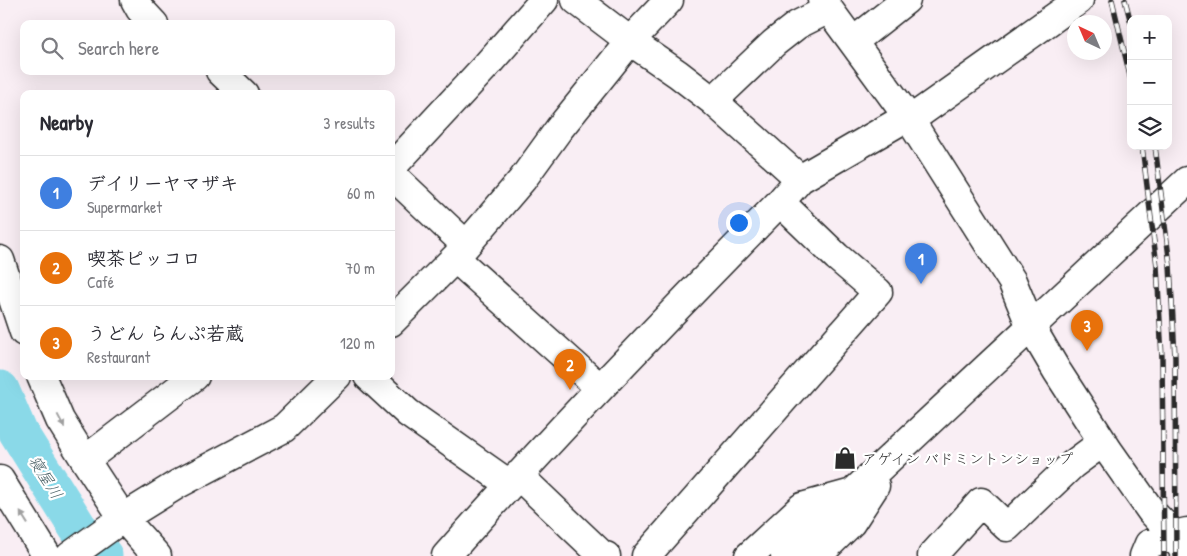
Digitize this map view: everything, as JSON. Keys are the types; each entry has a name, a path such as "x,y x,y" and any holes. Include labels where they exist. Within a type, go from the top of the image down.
{"street":[{"path":"135,0 150,20"},
{"path":"395,164 544,0"},
{"path":"576,0 713,101 800,179"},
{"path":"395,318 460,251 522,180 559,128 630,41 669,0"},
{"path":"854,41 906,0"},
{"path":"446,556 600,388 800,179 909,119 1079,0"},
{"path":"713,101 774,43 826,4 909,119 1012,281 1031,327 1103,442 1151,511 1182,541"},
{"path":"224,75 240,90"},
{"path":"395,178 460,251 600,388"},
{"path":"785,556 1187,181"},
{"path":"646,556 878,292 837,257 780,202"},
{"path":"0,260 20,320"},
{"path":"43,380 60,420 119,521 157,556"},
{"path":"85,460 190,380"},
{"path":"0,480 63,556 178,484 284,428 333,380"},
{"path":"372,380 408,413 514,480 602,555 606,556"},
{"path":"932,556 982,502 1006,527 1072,465 1103,442"},
{"path":"817,556 851,523 895,453"},
{"path":"749,556 802,507 853,493"},
{"path":"1144,556 1149,544 1182,541"}],"waterway":[{"name":"寝屋川","path":"0,390 18,432 78,528 103,556"}],"railway":[{"path":"1112,0 1127,63"},
{"path":"1125,0 1129,15"},
{"path":"1142,150 1157,266 1162,358 1164,556"},
{"path":"1156,150 1170,265 1175,357 1176,556"}],"place":[{"name":"デイリーヤマザキ","path":"921,284"},
{"name":"うどん らんぷ若蔵","path":"1087,351"},
{"name":"喫茶ピッコロ","path":"570,390"},
{"name":"アゲイン バドミントンショップ","path":"845,458"}]}
